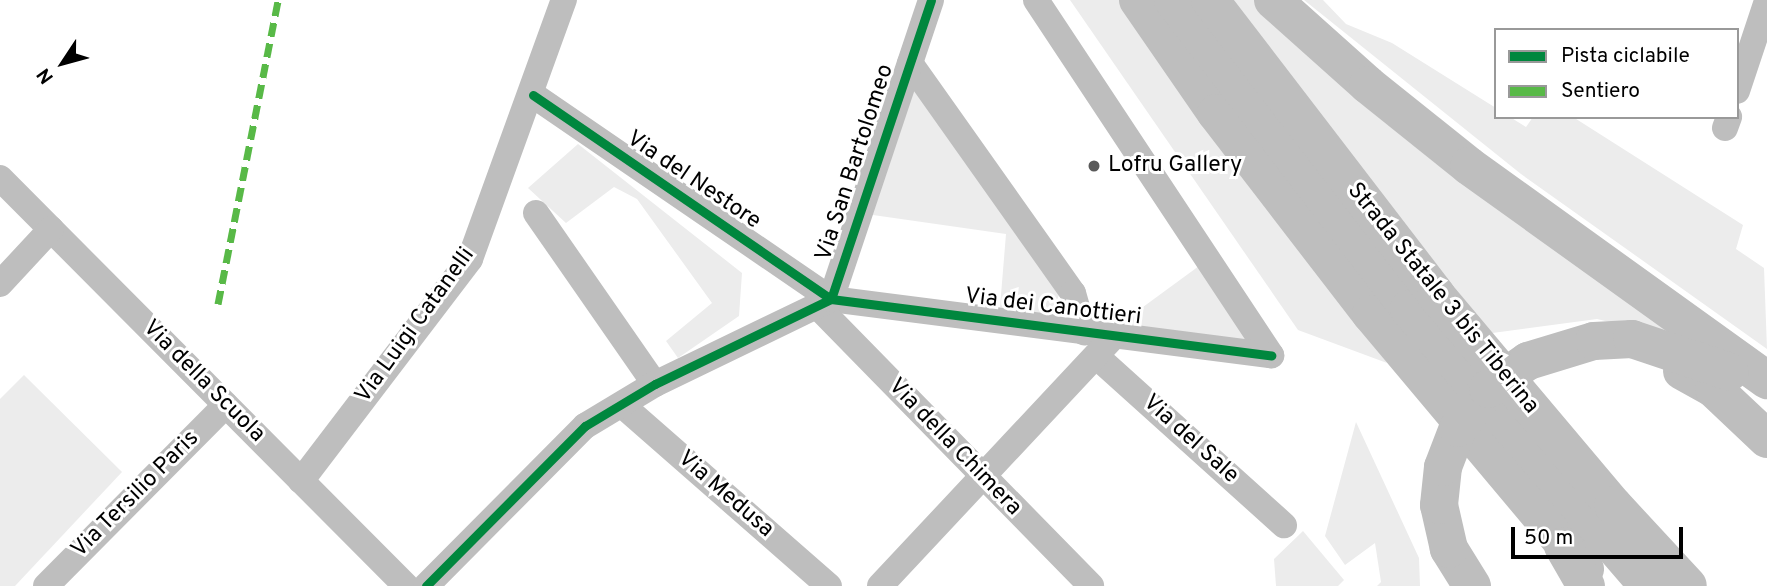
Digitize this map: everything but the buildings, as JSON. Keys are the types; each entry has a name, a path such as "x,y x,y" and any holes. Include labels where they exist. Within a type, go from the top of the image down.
{"highway":[{"path":"1138,0 1216,113 1371,314 1563,546 1601,586"},
{"name":"Strada Statale 3 bis Tiberina","path":"1173,0 1409,309 1648,586"},
{"name":"Strada Statale 3 bis Tiberina","path":"1210,0 1436,295 1613,505 1688,586"},
{"path":"1273,0 1368,85 1469,166 1767,380"},
{"path":"1472,586 1449,549 1439,505 1443,467 1458,428 1489,389 1528,361 1594,341 1632,339 1685,353 1744,378 1767,395"},
{"path":"1594,341 1660,359 1714,389 1767,439"},
{"path":"1563,546 1586,586"}],"street":[{"name":"Via Luigi Catanelli","path":"301,481 470,259 533,95 564,0"},
{"name":"Via San Bartolomeo","path":"825,304 931,0"},
{"name":"Via dei Canottieri","path":"825,304 1271,355 1036,0"},
{"path":"1739,85 1767,1"},
{"path":"910,63 1073,293 1084,332"},
{"name":"Via del Nestore","path":"533,95 825,304"},
{"name":"Via della Scuola","path":"0,177 406,586"},
{"path":"536,213 655,384"},
{"path":"0,284 51,229"},
{"path":"426,586 576,434 655,384 825,304"},
{"name":"Via della Chimera","path":"825,304 983,481 1091,586"},
{"path":"880,586 983,481 1114,336"},
{"name":"Via del Sale","path":"1096,356 1284,525"},
{"name":"Via Tersilio Paris","path":"46,586 226,404"},
{"name":"Via Medusa","path":"622,405 828,586"}],"shaded area":[{"path":"1070,0 1121,0 1387,363 1298,330"},
{"path":"1228,0 1257,0 1684,340 1597,319 1485,334"},
{"path":"1304,0 1323,0 1346,24 1392,43 1494,107 1494,119 1513,119 1526,127 1532,119 1576,119 1743,225 1736,249 1764,268 1767,349 1521,174"},
{"path":"912,86 1060,292 1052,315 1000,307 1006,234 866,214"},
{"path":"578,144 742,273 739,316 678,358 666,341 712,303 637,199 614,187 566,223 528,188"},
{"path":"1199,266 1252,346 1113,329"},
{"path":"24,375 122,472 15,586 0,586 0,399"},
{"path":"1356,422 1419,558 1420,586 1377,586 1381,582 1375,543 1345,565 1325,536"},
{"path":"1303,531 1344,580 1338,586 1276,586 1274,559"}],"marked path":[{"path":"218,304 278,0"}],"cycle path":[{"path":"426,586 585,426 655,384 831,299 931,0"},
{"path":"533,95 831,299 1271,355"}],"place":[{"name":"Lofru Gallery","path":"1094,166"}]}
